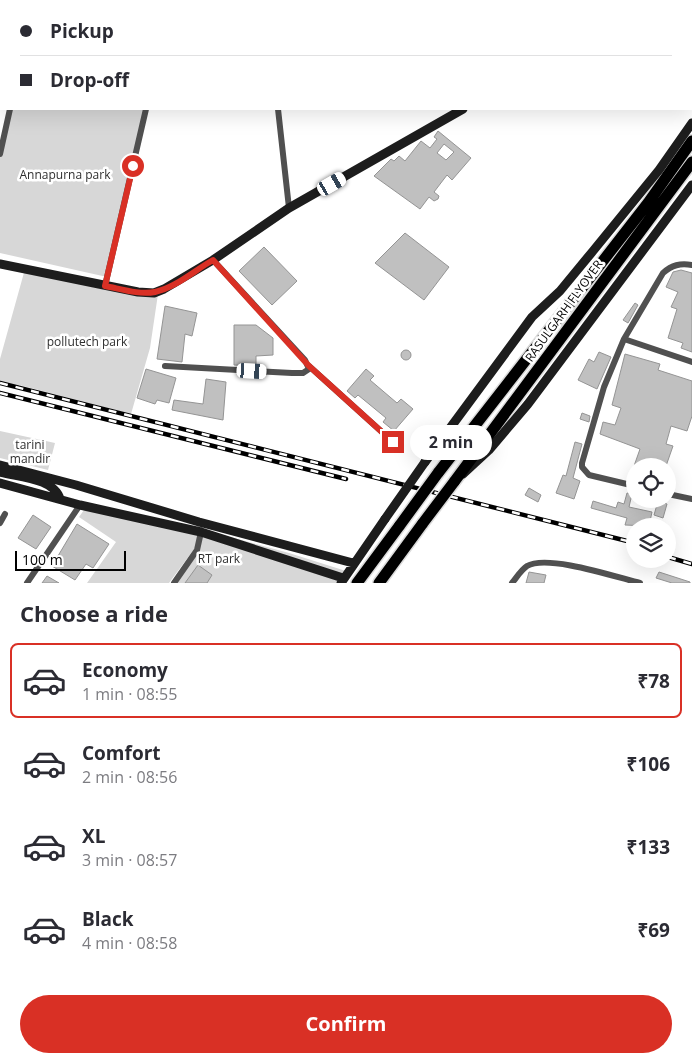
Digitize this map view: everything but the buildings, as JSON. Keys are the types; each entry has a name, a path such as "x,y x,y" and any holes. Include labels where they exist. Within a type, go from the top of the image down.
{"highway":[{"name":"RASULGARH FLYOVER","path":"357,583 438,474 464,443 648,203 692,141"},
{"name":"RASULGARH FLYOVER","path":"379,583 692,162"}],"street":[{"path":"0,154 10,110"},
{"path":"105,286 146,110"},
{"path":"278,110 289,208"},
{"path":"0,264 138,292 154,292 164,289 213,260 289,208 461,110"},
{"path":"0,483 80,505 201,532 342,581 425,462 532,317 560,291 588,258 659,170 692,123"},
{"path":"456,480 484,455 528,404 692,185"},
{"path":"213,260 309,366 393,442"},
{"path":"626,484 589,475 585,473 582,463 604,387 624,339 663,273 670,266 680,264 692,265"},
{"path":"624,339 692,362"},
{"path":"165,366 303,373 309,369 309,366"},
{"path":"0,465 65,482 198,522 353,563"},
{"path":"0,472 48,484 57,490 60,499"},
{"path":"48,484 65,482"},
{"path":"676,496 692,499"},
{"path":"27,583 80,505"},
{"path":"0,522 5,514"},
{"path":"174,583 197,550 201,532"},
{"path":"512,583 528,565 545,561 640,583"}],"green space":[{"name":"Annapurna park","path":"10,110 145,110 107,277 0,253 0,154"},
{"name":"pollutech park","path":"25,269 158,294 150,348 131,414 19,385 18,387 0,383 0,359"},
{"name":"tarini mandir","path":"0,431 55,443 48,470 0,458"},
{"name":"RT park","path":"84,510 205,530 346,571 337,583 173,583 200,541 169,583 87,583 116,542 79,517"}],"railway":[{"path":"0,383 626,541"},
{"path":"0,393 346,479"},
{"path":"676,559 692,564"}],"route":[{"path":"133,166 105,286 138,292 154,292 164,289 213,260 306,360 309,366 393,442"}]}
